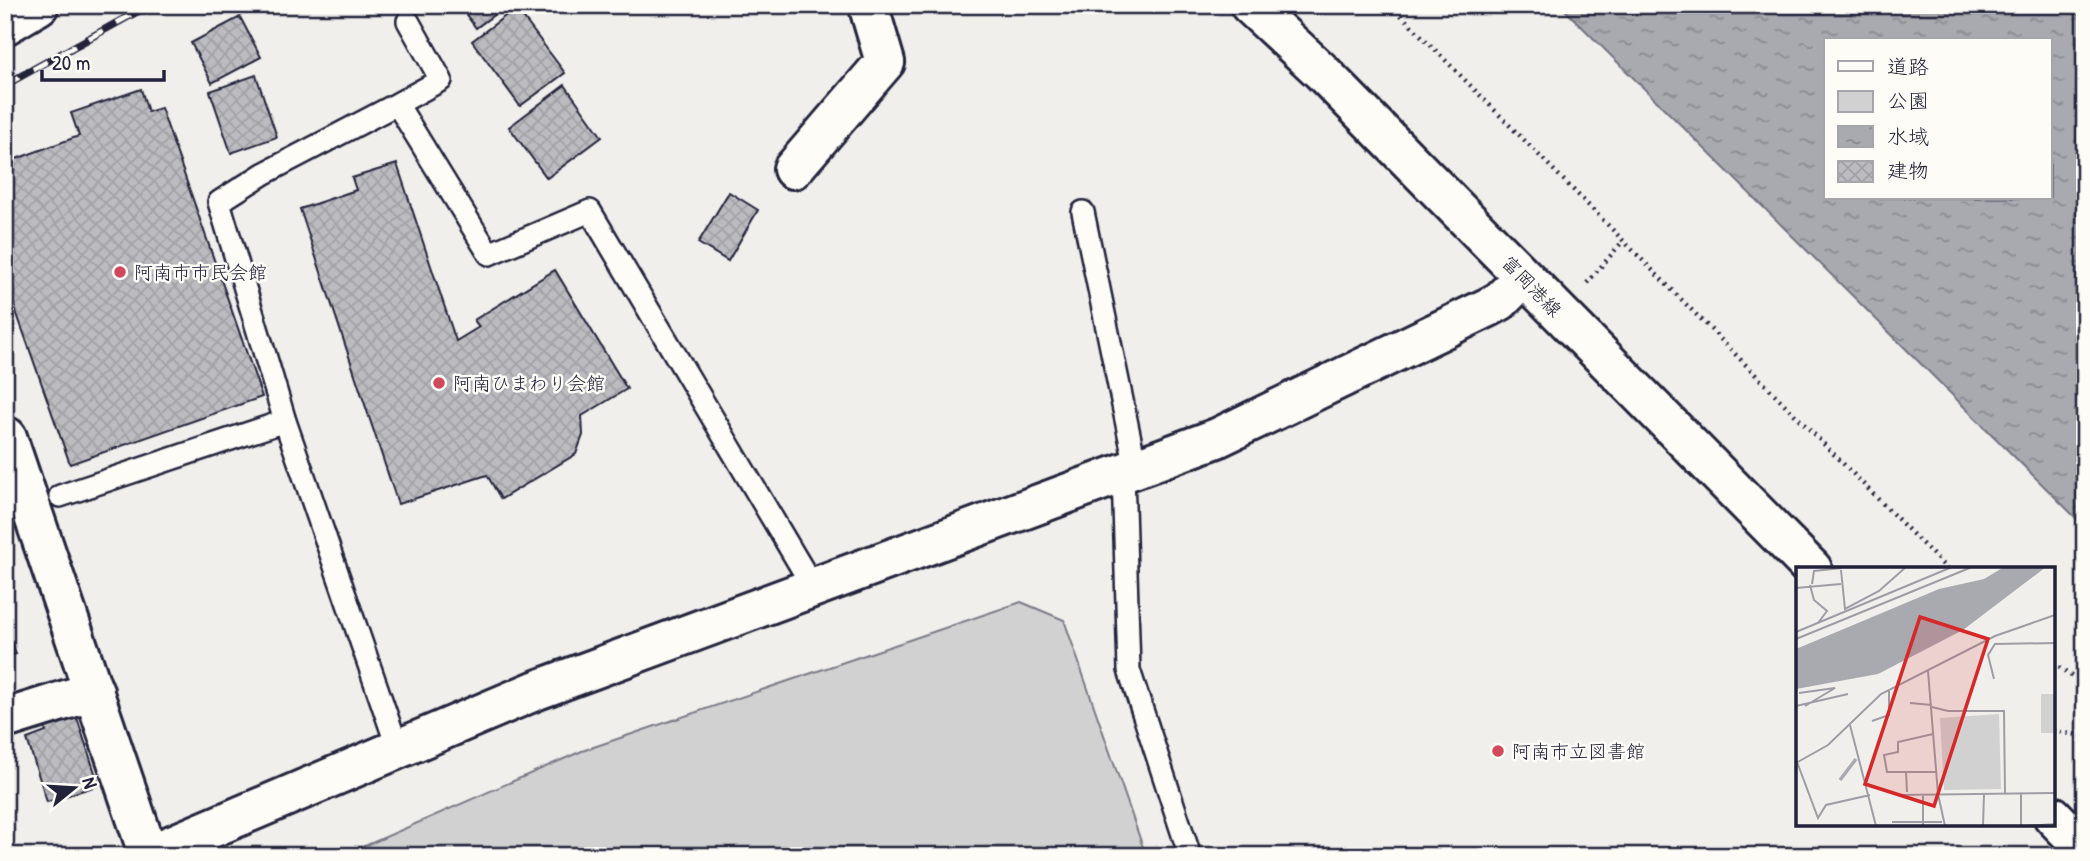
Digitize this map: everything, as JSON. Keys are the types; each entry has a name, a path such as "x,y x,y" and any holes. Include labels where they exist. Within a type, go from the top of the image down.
{"street":[{"path":"5,25 39,5"},
{"name":"富岡港線","path":"1250,5 1321,71 1810,567"},
{"path":"793,169 885,62 875,7"},
{"path":"6,437 148,855 537,690 1217,438 1489,307 1500,301 1523,278"},
{"path":"5,719 94,691"},
{"path":"2055,818 2085,849"}],"lane":[{"path":"398,749 285,421 219,202 263,174 441,80 408,21"},
{"path":"397,104 489,254 590,211 813,587"},
{"path":"1083,212 1129,471 1129,670 1190,856"},
{"path":"60,496 285,421"}],"path":[{"path":"1391,5 1945,567"},
{"path":"1581,289 1623,242"},
{"path":"2055,664 2085,686"},
{"path":"2055,731 2085,736"}],"green space":[{"path":"1021,602 1064,620 1146,856 342,856 582,751"}],"water":[{"path":"1560,5 2085,5 2085,527"}],"building":[{"path":"459,5 507,5 476,28"},
{"path":"516,8 565,73 520,106 472,41"},
{"path":"240,17 261,57 212,83 191,43"},
{"path":"256,75 277,137 231,153 210,91"},
{"path":"565,85 602,137 547,178 509,127"},
{"path":"141,89 148,112 161,108 262,397 70,464 5,280 5,163 79,136 71,113"},
{"path":"397,164 456,341 479,327 474,320 555,270 627,389 582,416 583,435 576,454 501,499 487,475 398,504 300,209 356,190 352,178"},
{"path":"729,192 758,210 728,261 698,243"},
{"path":"5,621 16,654 5,657"},
{"path":"75,712 99,785 47,802 27,739 46,732 43,723"}],"railway":[{"path":"5,85 149,5"}],"place":[{"name":"阿南市市民会館","path":"120,272"},
{"name":"阿南ひまわり会館","path":"439,383"},
{"name":"阿南市立図書館","path":"1498,751"}]}
